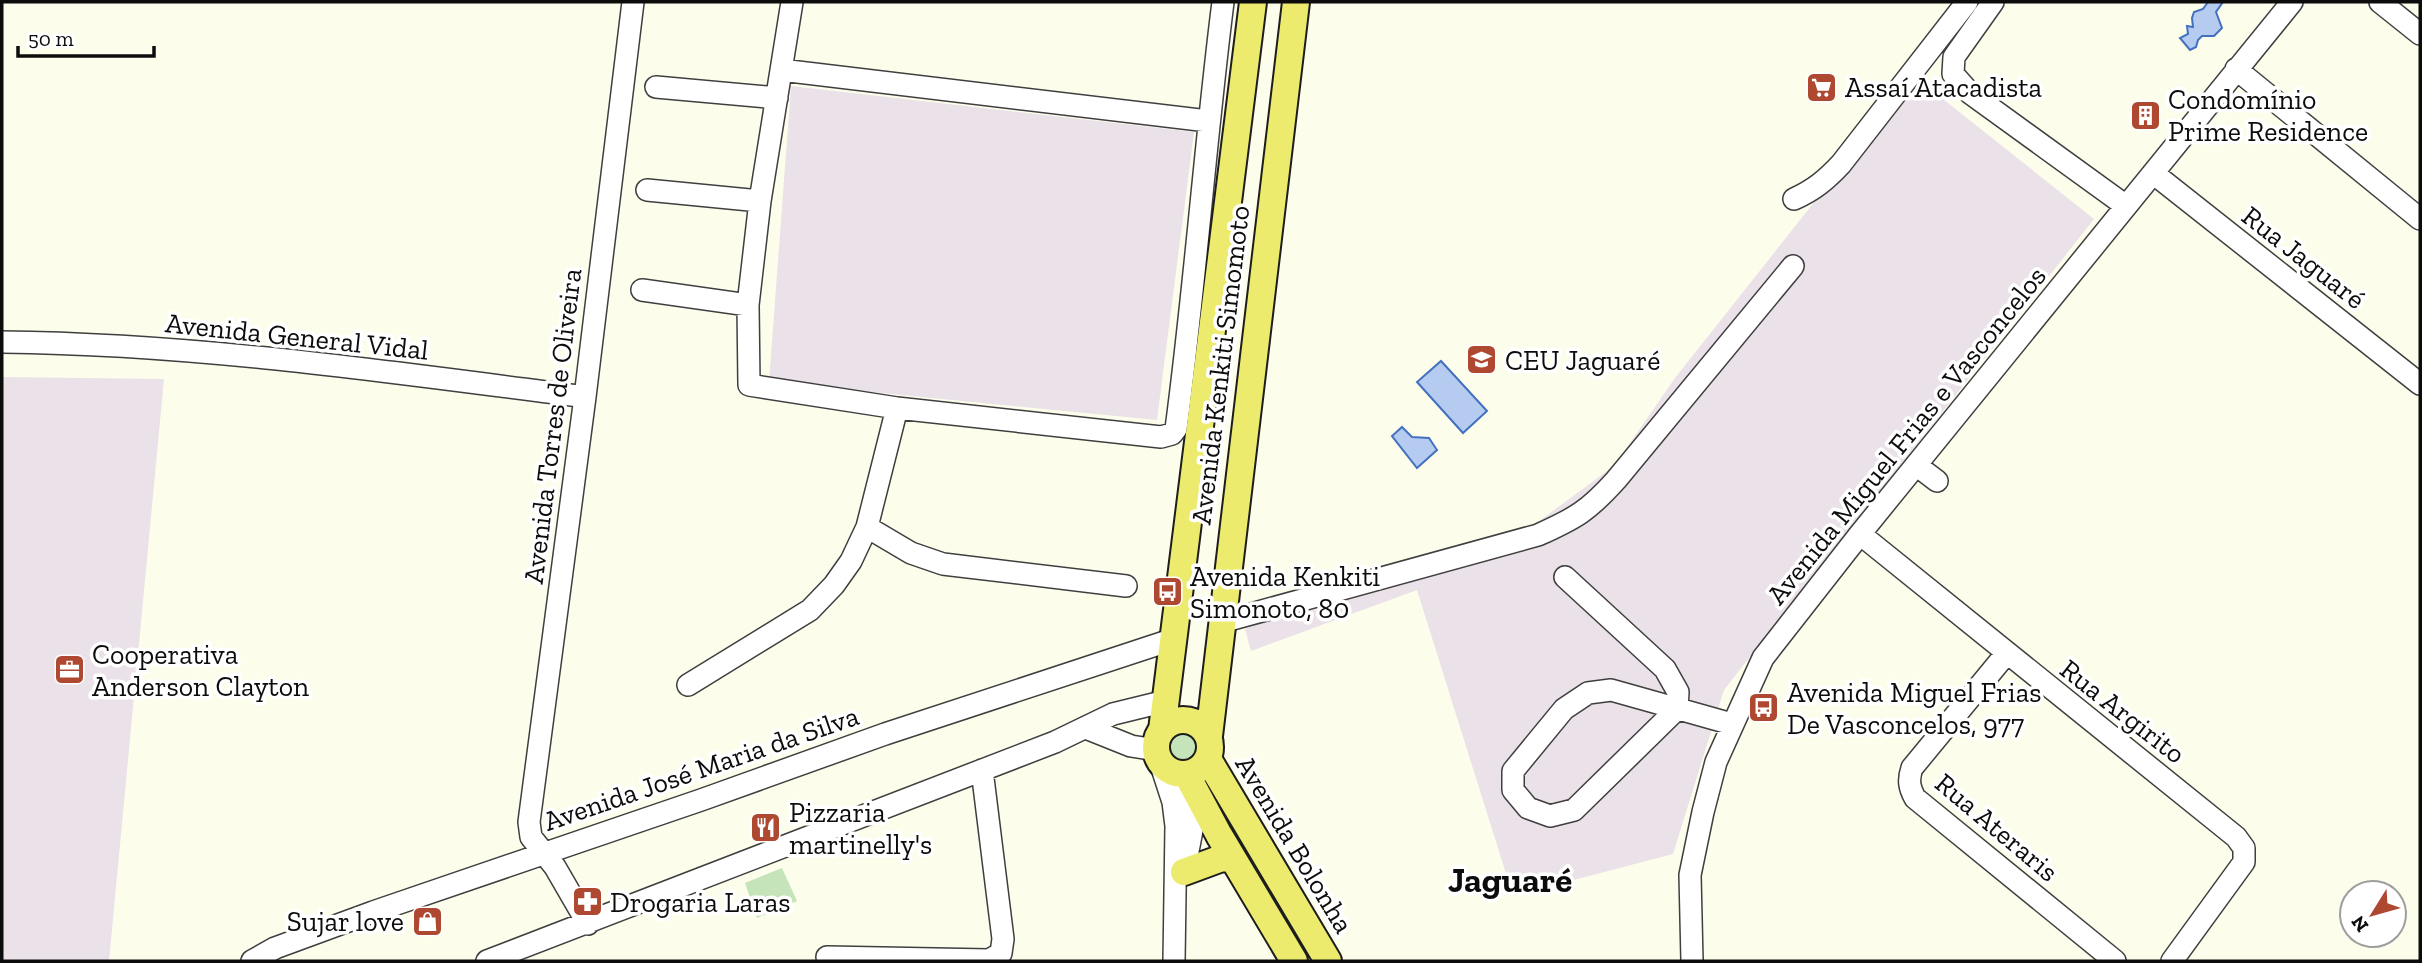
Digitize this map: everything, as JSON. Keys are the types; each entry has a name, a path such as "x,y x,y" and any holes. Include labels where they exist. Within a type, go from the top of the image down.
{"main road":[{"name":"Avenida Kenkiti Simomoto","path":"1159,747 1253,2"},
{"name":"Avenida Kenkiti Simomoto","path":"1208,748 1296,2"},
{"path":"1216,296 1259,304"},
{"path":"1189,720 1197,723 1208,748 1197,772 1185,775 1171,772 1159,747 1173,722 1189,720"},
{"name":"Avenida Bolonha","path":"1208,748 1328,961"},
{"name":"Avenida Bolonha","path":"1185,775 1294,961"},
{"path":"1184,872 1222,858 1233,859"}],"street":[{"name":"Avenida Torres de Oliveira","path":"588,924 555,867 531,837 529,822 633,2"},
{"path":"792,2 760,201 748,305 750,386 897,408 1161,437 1172,434 1176,429 1192,309 1208,121 1223,2"},
{"path":"1794,198 1813,190 1833,173 1967,2"},
{"path":"1993,2 1954,57 1953,74 1970,93 2126,206"},
{"name":"Avenida Miguel Frias e Vasconcelos","path":"1692,961 1690,875 1703,812 1716,762 1763,658 1860,534 2292,2"},
{"path":"2380,2 2420,34"},
{"path":"2236,69 2420,219"},
{"path":"781,70 1208,121"},
{"path":"656,87 777,98"},
{"name":"Rua Jaguaré","path":"2153,173 2420,384"},
{"path":"647,190 760,201"},
{"path":"1222,622 1538,535 1575,518 1594,504 1616,480 1793,266"},
{"path":"642,290 748,305"},
{"name":"Avenida General Vidal","path":"2,342 62,342 299,360 585,397"},
{"path":"688,685 810,610 834,585 851,561 867,527 897,408"},
{"path":"1916,465 1937,481"},
{"path":"867,527 911,553 943,564 1126,586"},
{"name":"Rua Argirito","path":"1860,534 2236,837 2244,848 2244,862 2172,961"},
{"path":"1565,577 1665,669 1678,692 1677,709 1574,810 1550,816 1528,808 1513,790 1513,771 1563,709 1588,693 1611,690 1677,709 1732,724"},
{"name":"Avenida José Maria da Silva","path":"252,961 275,948 543,853 885,734 1174,639"},
{"name":"Rua Ateraris","path":"2006,654 1912,768 1908,778 1911,789 1915,799 2115,961"},
{"path":"487,961 1055,742 1114,714 1166,701"},
{"path":"1086,728 1131,746 1159,747 1174,811 1174,961"},
{"path":"827,957 989,960 1001,953 1003,939 982,770"},
{"path":"1175,897 1184,872 1193,825 1185,775"}],"shaded area":[{"path":"1914,76 2094,219 1724,690 1673,854 1513,896 1417,590 1251,651 1245,629 1535,524 1614,466 1675,378"},
{"path":"791,86 1194,132 1157,420 769,382"},
{"name":"Cooperativa Anderson Clayton","path":"2,377 164,379 109,961 2,961"}],"green space":[{"path":"1183,733 1193,737 1197,747 1193,757 1183,761 1173,757 1169,747 1173,737"},
{"path":"782,868 797,901 757,918 745,883"}],"water":[{"path":"2208,2 2223,2 2216,12 2222,28 2214,36 2202,36 2196,47 2190,50 2180,38 2188,34 2187,26 2193,27 2194,12 2203,9"},
{"path":"1441,361 1487,411 1463,433 1417,382"},
{"path":"1402,427 1412,437 1429,438 1437,450 1417,468 1392,436"}],"place":[{"name":"Assaí Atacadista","path":"1822,87"},
{"name":"Condomínio Prime Residence","path":"2145,115"},
{"name":"CEU Jaguaré","path":"1482,360"},
{"name":"Avenida Kenkiti Simonoto, 80","path":"1167,592"},
{"name":"Cooperativa Anderson Clayton","path":"69,670"},
{"name":"Avenida Miguel Frias De Vasconcelos, 977","path":"1764,708"},
{"name":"Pizzaria martinelly's","path":"766,828"},
{"name":"Drogaria Laras","path":"587,902"},
{"name":"Sujar love","path":"427,921"}],"district":[{"name":"Jaguaré","path":"1510,880"}]}
